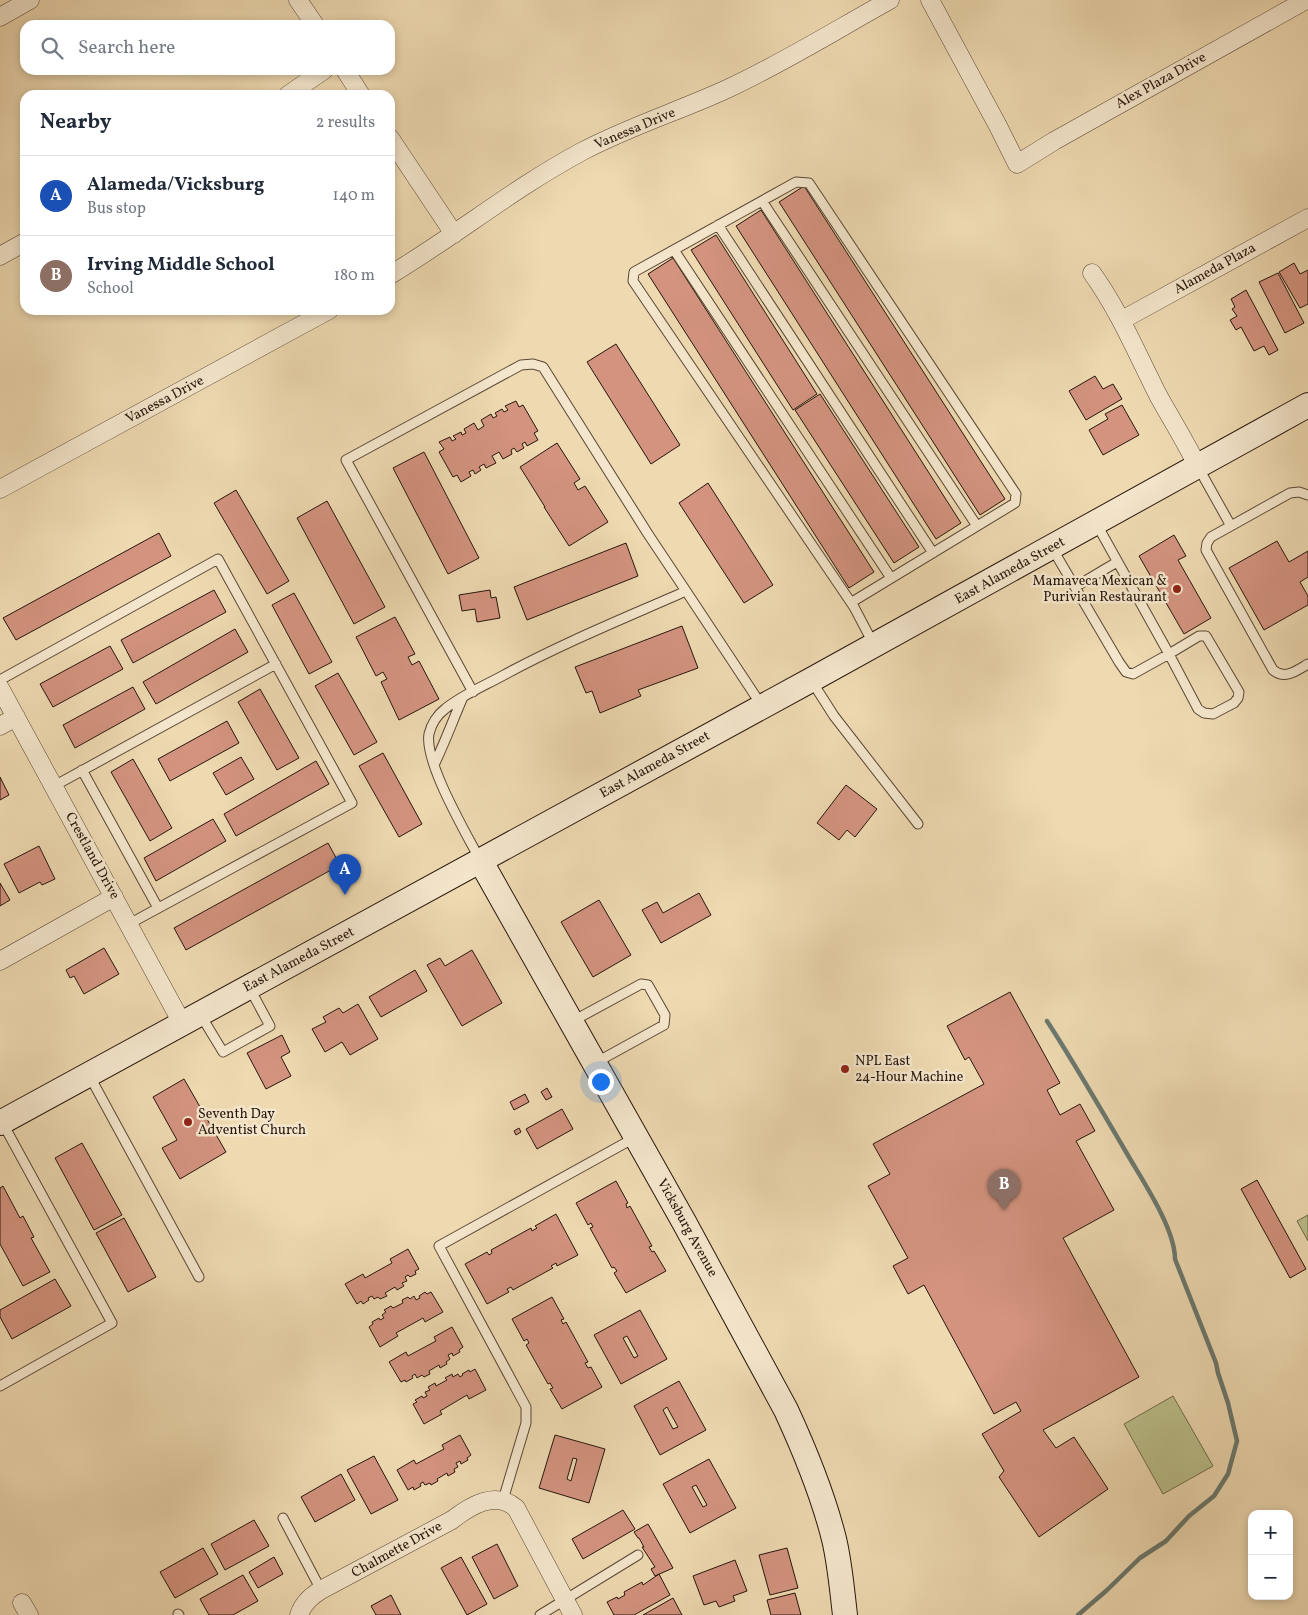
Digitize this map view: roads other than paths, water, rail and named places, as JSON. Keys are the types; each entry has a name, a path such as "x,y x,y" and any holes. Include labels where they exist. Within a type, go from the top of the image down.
{"street":[{"path":"0,16 30,0"},
{"path":"298,0 312,20"},
{"name":"Vanessa Drive","path":"395,272 547,172 581,152 772,67 890,0"},
{"name":"Alex Plaza Drive","path":"930,0 994,117 1017,164 1054,141 1306,0"},
{"path":"295,90 317,75"},
{"path":"348,75 359,90"},
{"path":"395,146 454,234"},
{"name":"Alameda Plaza","path":"1122,320 1308,218"},
{"path":"0,256 20,245"},
{"path":"1092,273 1108,294 1159,396 1198,467"},
{"name":"Vanessa Drive","path":"0,490 320,315"},
{"name":"East Alameda Street","path":"1,1122 811,680 1308,406"},
{"name":"Crestland Drive","path":"0,688 129,924 191,1018"},
{"path":"0,726 16,717"},
{"name":"Vicksburg Avenue","path":"480,860 636,1136 776,1390 799,1438 823,1503 834,1540 845,1615"},
{"path":"0,961 114,897"},
{"path":"504,1500 511,1503 523,1519 569,1608"},
{"name":"Chalmette Drive","path":"298,1615 302,1606 322,1590 452,1520 472,1506 486,1501 504,1500"}],"lane":[{"path":"852,602 1015,503 1016,494 809,183 796,182 634,272 633,281 852,602 874,645"},
{"path":"762,201 977,526"},
{"path":"718,225 933,553"},
{"path":"674,250 891,578"},
{"path":"472,692 346,460 521,365 533,364 543,367 648,534 762,706"},
{"path":"1198,467 1231,526"},
{"path":"1308,495 1299,492 1290,493 1209,539 1206,547 1208,555 1272,670 1277,674 1288,676 1308,664"},
{"path":"1052,547 1118,662 1126,672 1133,674 1169,654 1199,636 1206,636 1239,692 1238,698 1234,703 1213,714 1204,714 1198,709 1169,654 1096,523"},
{"path":"0,680 218,559 352,803 129,924"},
{"path":"1075,587 1117,562"},
{"path":"480,860 444,791 434,765 429,746 429,735 434,720 463,696 555,649 686,591"},
{"path":"54,786 276,664"},
{"path":"811,680 834,716 918,824"},
{"path":"434,765 463,696"},
{"path":"82,770 158,908"},
{"path":"571,1022 641,984 648,985 665,1015 664,1025 594,1063"},
{"path":"191,1018 223,1052 270,1026 249,987"},
{"path":"89,1075 199,1278"},
{"path":"0,1386 112,1323 1,1122"},
{"path":"504,1500 526,1423 526,1407 439,1246 636,1136"},
{"path":"282,1518 322,1590"},
{"path":"540,1615 569,1608 638,1555"}],"waterway":[{"path":"1047,1021 1164,1219 1174,1247 1175,1259 1216,1363 1237,1441 1228,1474 1214,1496 1189,1516 1166,1541 1140,1558 1078,1615"}],"place":[{"name":"Mamaveca Mexican & Purivian Restaurant","path":"1177,589"},
{"name":"Alameda/Vicksburg","path":"345,895"},
{"name":"NPL East 24-Hour Machine","path":"845,1069"},
{"name":"Seventh Day Adventist Church","path":"188,1122"},
{"name":"Irving Middle School","path":"1004,1210"}]}
